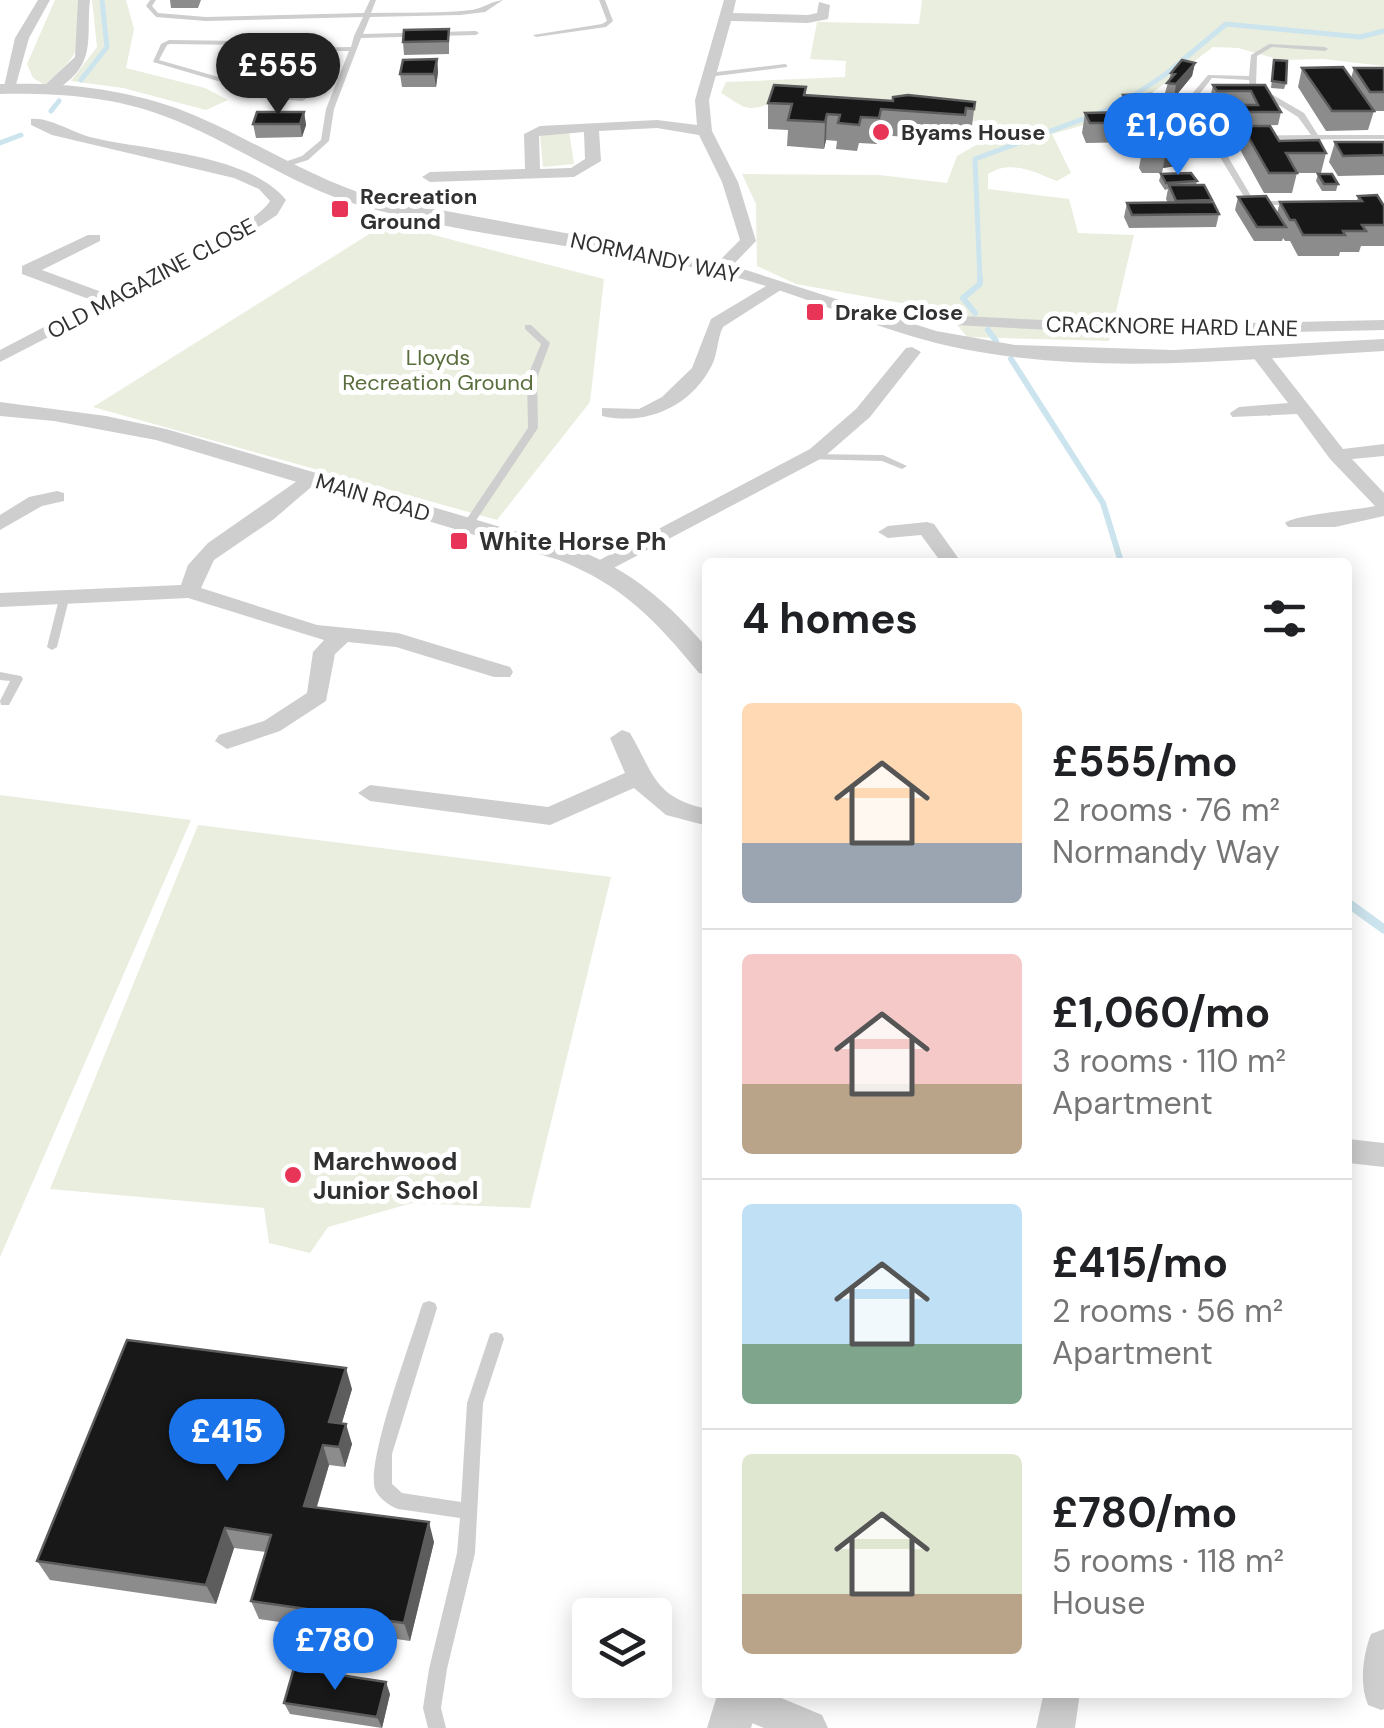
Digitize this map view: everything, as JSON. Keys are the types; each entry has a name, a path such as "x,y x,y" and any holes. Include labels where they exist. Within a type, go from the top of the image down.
{"street":[{"path":"4,88 18,46 44,0"},
{"path":"50,88 73,72 86,52 84,0"},
{"path":"721,268 748,241 730,182 705,131 702,100 730,0"},
{"path":"726,17 808,19 823,16 824,6"},
{"name":"NORMANDY WAY","path":"4,88 50,88 152,106 191,120 263,160 325,188 368,202 721,268 914,332 1001,350 1110,357 1384,345"},
{"name":"OLD MAGAZINE CLOSE","path":"0,358 252,226 271,212 278,196 252,180 146,150 66,135 36,122"},
{"path":"532,175 532,134 540,130 684,125 705,131"},
{"path":"430,177 532,175 586,168 593,161 592,127"},
{"path":"94,238 28,270 109,301"},
{"path":"608,412 643,414 681,392 696,378 717,323 778,286"},
{"name":"CRACKNORE HARD LANE","path":"961,321 1149,330 1384,325"},
{"path":"599,568 810,458 863,413 912,352"},
{"path":"1258,352 1337,454 1384,507 1335,521 1294,524"},
{"path":"1239,414 1301,408"},
{"name":"MAIN ROAD","path":"0,409 144,428 564,553 599,568 643,595 702,659"},
{"path":"1337,454 1384,450"},
{"path":"190,591 192,573 214,546 258,521 310,478"},
{"path":"0,524 36,501 57,497"},
{"path":"888,532 927,528 948,558"},
{"path":"0,600 190,591 315,632 398,640 502,672"},
{"path":"227,741 272,726 318,696 324,652 340,637"},
{"path":"622,738 636,778 659,801 684,814 702,817"},
{"path":"370,793 550,816 636,778"},
{"path":"1352,1151 1384,1155"},
{"path":"1381,1692 1384,1647"},
{"path":"1056,1728 1062,1698"},
{"path":"736,1706 809,1728"}],"lane":[{"path":"152,0 149,6 156,15 182,18 366,18 485,10 500,0"},
{"path":"282,166 305,158 326,141 330,109 373,0"},
{"path":"536,34 604,26 610,21 602,0"},
{"path":"357,36 476,34"},
{"path":"248,49 244,43 170,42 164,44 155,61 232,83 240,95 302,99 322,49"},
{"path":"1316,137 1301,114 1252,86 1254,54 1262,48 1281,45 1325,49"},
{"path":"248,49 351,49"},
{"path":"232,83 248,49"},
{"path":"708,71 785,66"},
{"path":"1252,78 1210,76 1189,98 1252,203 1302,203"},
{"path":"1214,138 1384,137"},
{"path":"467,526 533,428 536,409 532,378 546,343 528,327"},
{"path":"810,458 884,458 902,466"},
{"path":"52,647 64,599"},
{"path":"0,676 17,680 4,702"},
{"path":"429,1308 384,1454 383,1488 398,1502 466,1512"},
{"path":"438,1728 432,1708 466,1553 474,1403 496,1339"}],"green space":[{"path":"55,0 80,0 77,47 69,62 45,85 33,78 27,64"},
{"path":"92,0 126,0 134,29 126,68 205,88 228,100 206,110 123,88 71,81 97,47"},
{"path":"922,0 1384,0 1384,66 1323,59 1281,60 1238,48 1213,47 1136,105 1105,119 1052,134 1071,173 1057,181 1014,167 988,174 988,189 1069,199 1078,233 1134,235 1109,341 967,337 946,311 796,284 757,266 756,204 742,174 879,175 947,183 957,156 997,133 993,123 776,102 751,108 721,93 726,82 845,77 846,61 810,59 817,22 919,24"},
{"path":"569,131 574,164 543,167 540,134"},
{"name":"Lloyds Recreation Ground","path":"387,223 604,279 590,402 497,520 93,407"},
{"path":"0,795 191,820 0,1257"},
{"path":"198,825 611,877 530,1208 412,1203 328,1227 310,1253 269,1243 264,1208 50,1189"}],"building":[{"path":"449,29 448,41 403,42 404,30"},
{"path":"259,39 306,39 290,75 241,75"},
{"path":"437,59 434,74 400,74 403,60"},
{"path":"1182,60 1195,63 1176,84 1167,83 1175,74 1171,73"},
{"path":"1274,60 1287,61 1286,83 1272,81"},
{"path":"1343,67 1374,111 1332,111 1302,68"},
{"path":"1354,68 1384,68 1384,92 1370,92"},
{"path":"774,85 806,87 804,95 893,101 893,97 908,95 975,102 974,109 966,108 965,115 881,109 879,118 861,117 859,125 838,123 840,115 827,114 825,122 788,120 792,104 768,103"},
{"path":"1213,85 1265,85 1281,112 1233,112 1229,105 1258,105 1251,91 1217,91"},
{"path":"1152,94 1162,113 1168,113 1173,123 1168,123 1180,146 1164,148 1166,152 1145,153 1143,148 1154,148 1142,123 1090,123 1085,113 1131,112 1123,95"},
{"path":"257,112 304,112 300,124 253,124"},
{"path":"1242,126 1270,126 1279,141 1319,140 1326,153 1286,153 1297,173 1269,173"},
{"path":"1335,142 1384,142 1384,155 1343,156"},
{"path":"1191,173 1197,181 1166,183 1161,174"},
{"path":"1318,174 1332,174 1338,184 1324,184"},
{"path":"1169,185 1204,185 1212,200 1176,201"},
{"path":"1377,195 1384,206 1384,225 1362,225 1366,231 1343,231 1345,235 1303,235 1280,202 1362,201 1358,196"},
{"path":"1266,196 1286,227 1257,227 1238,197"},
{"path":"1213,202 1219,214 1132,215 1127,203"},
{"path":"127,1340 346,1368 329,1422 346,1424 339,1447 323,1445 304,1506 429,1522 404,1623 251,1601 271,1535 225,1528 206,1585 37,1561"},
{"path":"294,1668 386,1682 377,1717 284,1703"}],"waterway":[{"path":"81,80 107,47 102,0"},
{"path":"980,280 975,159 1118,106 1166,74 1226,24 1360,37 1384,31"},
{"path":"51,111 59,101"},
{"path":"0,143 21,135"},
{"path":"975,313 963,298 980,280"},
{"path":"988,330 996,341"},
{"path":"1011,359 1103,503 1120,558"},
{"path":"1352,906 1384,929"}],"place":[{"name":"Byams House","path":"881,132"},
{"name":"Recreation Ground","path":"340,209"},
{"name":"Drake Close","path":"815,312"},
{"name":"White Horse Ph","path":"459,541"},
{"name":"Marchwood Junior School","path":"293,1175"}]}
